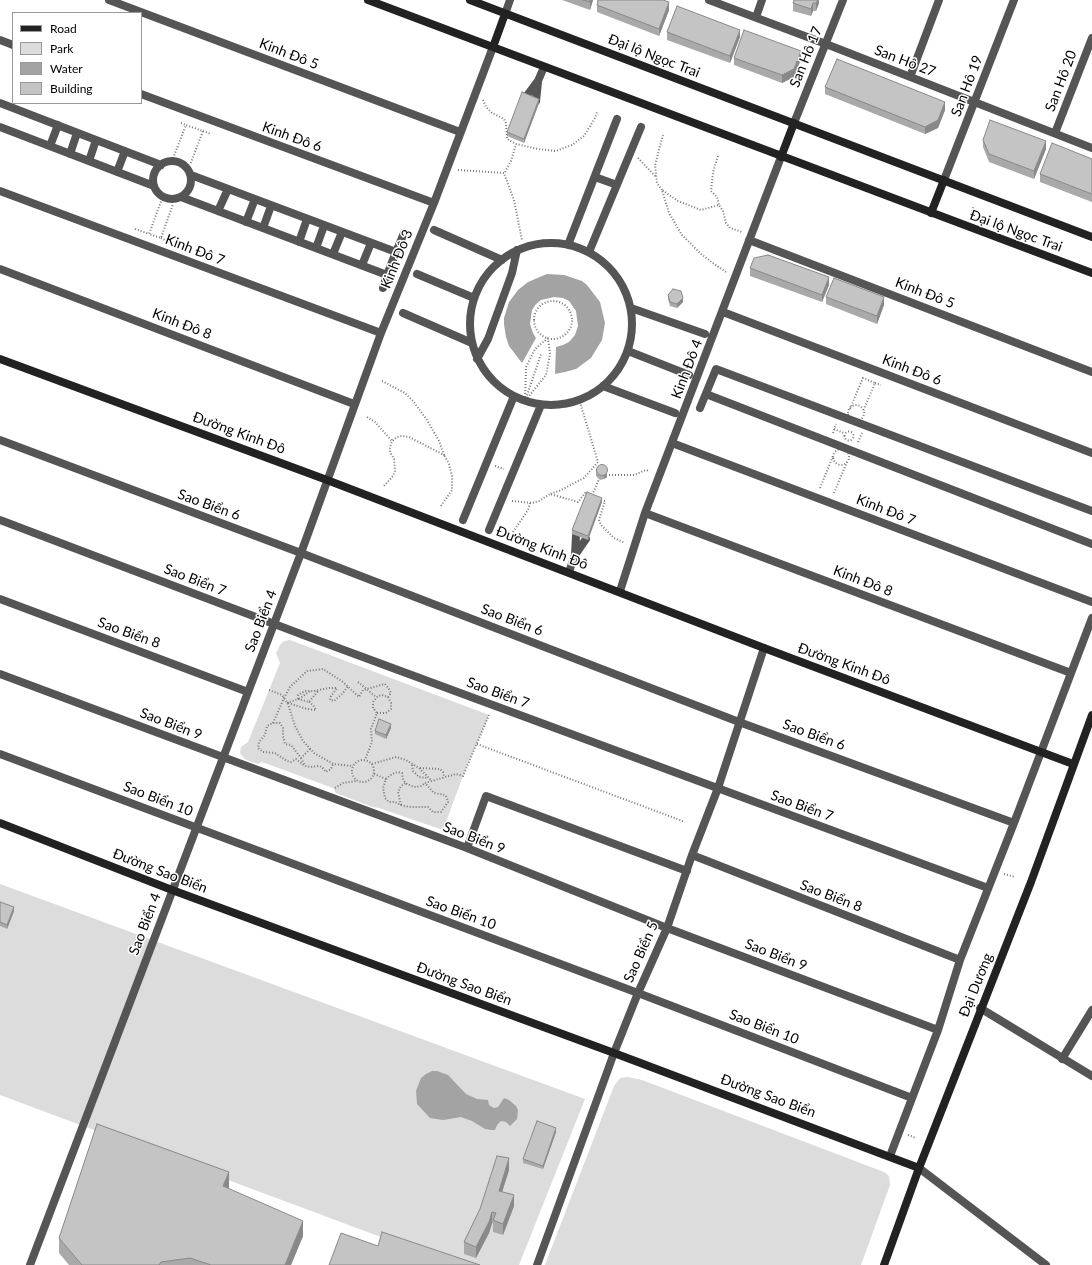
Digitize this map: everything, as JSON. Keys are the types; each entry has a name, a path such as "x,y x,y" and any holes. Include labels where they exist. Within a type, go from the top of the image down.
{"street":[{"name":"Kinh Đô 5","path":"109,0 141,12"},
{"name":"Đại lộ Ngọc Trai","path":"368,0 1092,274"},
{"name":"Đại lộ Ngọc Trai","path":"470,0 1092,237"},
{"path":"493,47 510,0"},
{"name":"San Hô 27","path":"709,0 1092,148"},
{"path":"756,18 762,0"},
{"name":"San Hô 17","path":"794,123 843,0"},
{"path":"910,77 939,0"},
{"name":"San Hô 19","path":"944,180 1014,0"},
{"name":"Kinh Đô 5","path":"142,12 460,132"},
{"name":"San Hô 20","path":"1055,133 1092,38"},
{"path":"0,40 12,45"},
{"name":"Kinh Đô 3","path":"327,480 381,333 434,203 493,47"},
{"path":"526,97 538,81 544,67"},
{"path":"536,101 538,81"},
{"name":"Kinh Đô 6","path":"142,94 434,203"},
{"path":"0,103 161,165"},
{"path":"568,245 618,119"},
{"path":"781,157 794,123"},
{"path":"50,146 58,125"},
{"path":"0,127 154,186"},
{"path":"589,252 641,127"},
{"path":"70,154 77,133"},
{"path":"88,161 96,140"},
{"path":"117,172 125,151"},
{"name":"Kinh Đô 4","path":"620,591 645,513 723,312 748,240 781,157"},
{"path":"387,275 218,211 178,198 169,199 158,193 154,186 154,175 161,165 166,162 179,162 190,172 228,189 396,252"},
{"path":"178,198 190,188 190,172"},
{"path":"595,177 617,185"},
{"path":"931,213 944,180"},
{"path":"218,211 228,189"},
{"name":"Kinh Đô 7","path":"0,191 381,333"},
{"path":"246,222 255,200"},
{"path":"263,228 271,206"},
{"path":"299,242 307,219"},
{"path":"316,248 324,226"},
{"path":"434,230 502,260"},
{"path":"333,254 342,232"},
{"path":"383,288 404,233"},
{"name":"Kinh Đô 5","path":"748,240 1092,372"},
{"path":"362,265 371,243"},
{"path":"559,243 568,245 578,247 596,255 612,270 624,288 631,308 632,330 628,351 618,370 603,386 585,398 564,404 546,406 525,401 514,396 491,379 476,359 472,343 470,319 474,298 484,278 502,260 520,249 537,244 559,243"},
{"path":"476,359 488,339 520,249"},
{"name":"Kinh Đô 8","path":"0,269 354,404"},
{"path":"417,274 474,298"},
{"path":"631,308 705,334"},
{"name":"Kinh Đô 6","path":"723,312 1092,453"},
{"path":"403,313 472,343"},
{"path":"628,351 689,375"},
{"name":"Đường Kinh Đô","path":"0,359 327,480 620,591 764,648 994,733 1073,764"},
{"path":"700,408 717,366 865,425 1092,511"},
{"path":"603,386 675,413"},
{"path":"706,394 1092,544"},
{"path":"463,520 514,396"},
{"path":"489,530 541,405"},
{"name":"Sao Biển 6","path":"0,440 301,553 739,722 1014,823"},
{"name":"Kinh Đô 7","path":"672,443 1092,602"},
{"name":"Sao Biển 4","path":"30,1265 172,890 197,828 327,480"},
{"name":"Kinh Đô 8","path":"645,513 1071,673"},
{"name":"Sao Biển 7","path":"0,520 274,624 988,888"},
{"path":"575,555 576,536"},
{"path":"569,572 575,555 586,539"},
{"name":"Sao Biển 8","path":"0,599 248,692"},
{"path":"890,1156 938,1030 960,960 1092,618"},
{"name":"Sao Biển 5","path":"536,1265 614,1053 638,993 667,928 686,871 718,788 764,648"},
{"name":"Sao Biển 9","path":"0,674 467,848 667,928 938,1030"},
{"name":"Đại Dương","path":"884,1265 919,1168 1030,882 1092,715"},
{"name":"Sao Biển 10","path":"0,754 638,993 912,1098"},
{"path":"467,848 486,796 686,871"},
{"name":"Đường Sao Biển","path":"0,823 172,890 614,1053 919,1168"},
{"name":"Sao Biển 8","path":"692,855 960,960"},
{"path":"980,1008 1092,1076"},
{"path":"1062,1059 1092,1010"},
{"path":"919,1168 1046,1265"}],"path":[{"path":"484,100 486,107 492,113 504,119 507,138 516,144 556,151 572,145 584,136 597,112"},
{"path":"181,123 211,134"},
{"path":"172,161 186,125"},
{"path":"190,172 202,131"},
{"path":"662,135 654,165 656,178 662,190 669,213 682,234 701,254 728,272"},
{"path":"504,173 511,161 516,144"},
{"path":"631,151 656,178"},
{"path":"718,156 713,172 711,191 717,197 726,223 730,228 743,232"},
{"path":"458,170 504,173"},
{"path":"504,173 514,200 520,249"},
{"path":"662,190 678,201 701,210 719,205"},
{"path":"149,234 163,196"},
{"path":"161,238 178,198"},
{"path":"972,214 974,206"},
{"path":"133,228 171,243"},
{"path":"525,401 526,367 535,349 548,338 558,339 564,336 571,326 571,314 563,304 557,302 546,303 535,315 534,320 537,330 541,335 548,338"},
{"path":"525,401 546,375 550,354 548,338"},
{"path":"525,401 541,354"},
{"path":"857,375 881,385"},
{"path":"849,410 863,378"},
{"path":"382,381 405,393 413,401 427,420 450,464 452,490 440,506"},
{"path":"863,411 875,383"},
{"path":"501,501 530,503 539,501 550,494 584,478 598,462 579,399"},
{"path":"829,442 840,415"},
{"path":"367,417 375,422 392,441"},
{"path":"854,451 865,425"},
{"path":"834,429 845,434 847,432 851,432 853,437 859,439"},
{"path":"845,434 845,438 847,440 853,437"},
{"path":"384,486 393,476 395,471 394,459 390,452 392,441 397,437 409,437 444,454"},
{"path":"826,491 819,489 833,456"},
{"path":"833,494 847,462"},
{"path":"486,463 513,473"},
{"path":"592,469 596,471"},
{"path":"550,494 578,502 585,493 592,496 601,474 634,475 646,470 653,471"},
{"path":"598,499 605,501 599,520 601,525 614,538 625,543"},
{"path":"513,532 528,510 530,503"},
{"path":"273,723 290,687 307,671 323,669 343,682 359,697 363,690 385,684 391,693 388,697"},
{"path":"358,682 376,698"},
{"path":"298,699 298,695 301,692 337,688 330,700 334,701 348,686"},
{"path":"269,690 282,695 287,703 295,726 303,741 314,753 333,764 354,766"},
{"path":"309,702 318,690"},
{"path":"287,703 298,699 310,691"},
{"path":"382,695 388,697 392,703 391,709 386,713 377,713 372,704 376,698 382,695"},
{"path":"287,703 316,710 309,702 298,699"},
{"path":"366,760 372,742 371,729 377,713"},
{"path":"425,783 434,793 445,795 447,798 448,802 446,807 441,812 432,812 428,807 411,807 395,802 388,802 385,798 383,788 386,779 392,774 398,772 402,773 403,780 406,783 414,787 421,786 425,783 456,774 463,776 489,715"},
{"path":"305,766 301,758 291,746 285,744 283,728 280,723 273,723 267,726 265,735 259,742 258,748 263,752 275,753 291,762 296,759 305,766 319,766 326,772 331,769 333,764"},
{"path":"477,744 685,822"},
{"path":"301,758 310,749"},
{"path":"372,764 396,757 406,760 419,768 432,781"},
{"path":"334,789 343,783 358,780 367,782 373,777 374,767 366,760 358,761 354,766 353,774 358,780"},
{"path":"411,764 413,771 419,777 429,778"},
{"path":"419,768 440,769 443,772 444,777"},
{"path":"374,774 386,779"},
{"path":"401,805 398,792 401,786 406,783"},
{"path":"1003,873 1015,877"}],"green space":[{"path":"290,640 489,715 463,776 443,830 379,808 372,807 336,793 333,788 262,762 258,764 246,760 241,755 241,747 248,742 280,663 276,653 284,641"},
{"path":"0,884 585,1099 519,1265 456,1265 0,1095"},
{"path":"628,1077 642,1080 884,1172 889,1176 890,1185 861,1265 545,1265 614,1086 620,1078"}],"water":[{"path":"547,274 564,275 582,281 587,285 600,302 605,323 602,340 591,358 576,369 555,374 556,347 569,342 575,335 578,326 576,311 569,301 563,298 554,297 541,300 536,304 532,310 530,324 536,338 522,363 509,346 504,324 504,318 509,302 518,290 528,282"},
{"path":"432,1071 437,1071 448,1075 466,1094 477,1099 488,1100 489,1105 494,1108 498,1107 504,1098 509,1100 518,1110 517,1119 510,1126 506,1122 501,1121 495,1130 492,1130 485,1129 472,1121 461,1117 443,1120 430,1118 417,1104 416,1091 421,1078"}],"building":[{"path":"598,0 663,0 669,2 659,29 597,5"},
{"path":"794,0 818,0 816,3 813,3 811,9 793,3"},
{"path":"677,6 740,30 730,56 667,32"},
{"path":"744,30 801,51 794,69 782,75 734,58"},
{"path":"837,59 945,102 938,120 925,127 825,87"},
{"path":"522,92 539,99 524,139 507,132"},
{"path":"990,120 1046,141 1034,171 989,154 983,140"},
{"path":"1052,143 1092,159 1092,194 1040,174"},
{"path":"768,255 829,277 822,295 750,268 754,258"},
{"path":"834,278 884,297 877,316 826,297"},
{"path":"673,289 681,291 683,298 677,304 670,302 668,295"},
{"path":"600,465 604,465 606,466 606,474 600,475 597,472 597,468"},
{"path":"587,492 602,498 588,536 572,530"},
{"path":"379,719 391,724 386,735 375,731"},
{"path":"0,902 14,907 7,925 0,922"},
{"path":"537,1121 556,1128 543,1166 523,1159"},
{"path":"97,1124 229,1172 223,1186 303,1221 285,1265 211,1265 190,1258 161,1262 159,1265 82,1265 59,1238"},
{"path":"497,1156 509,1158 499,1191 514,1195 503,1224 493,1220 496,1213 492,1212 489,1222 476,1247 464,1242 480,1209"},
{"path":"382,1232 480,1265 329,1265 341,1233 378,1246"}]}
